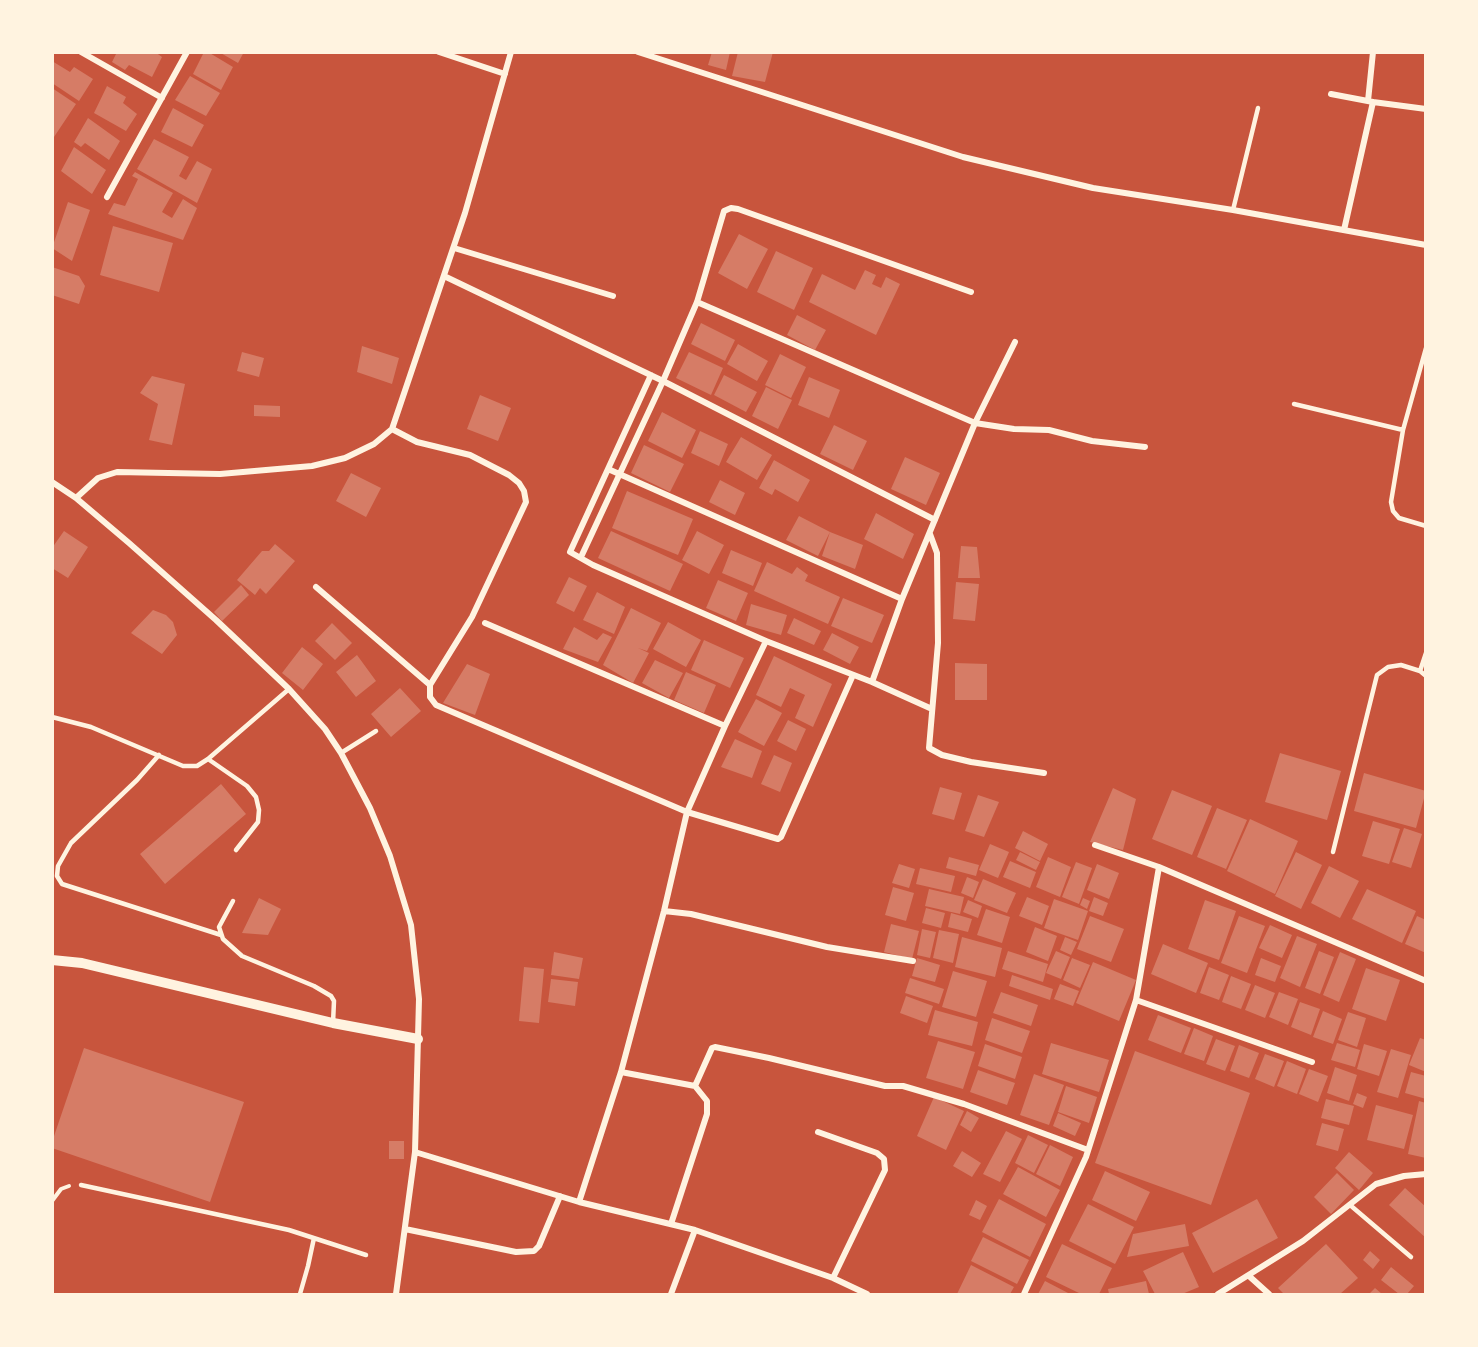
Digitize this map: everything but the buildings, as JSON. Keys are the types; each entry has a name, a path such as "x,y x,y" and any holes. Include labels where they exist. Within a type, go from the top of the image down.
{"street":[{"path":"81,52 162,98"},
{"path":"107,198 187,52"},
{"path":"439,52 505,74"},
{"path":"76,498 98,478 117,472 220,474 312,466 345,458 374,444 392,429 454,248 511,52"},
{"path":"638,52 963,157 1093,188 1233,210 1425,245"},
{"path":"1344,230 1371,102 1373,52"},
{"path":"1331,94 1425,109"},
{"path":"581,557 697,302 724,211 731,208 738,209 971,292"},
{"path":"454,248 613,296"},
{"path":"444,276 651,375 935,520"},
{"path":"697,302 972,421 1014,429 1049,430 1092,441 1145,447"},
{"path":"872,682 972,421 1015,342"},
{"path":"651,375 570,552 593,565 766,641 872,682 932,709"},
{"path":"392,429 417,442 470,455 509,475 519,483 524,491 526,502 472,617 430,685 430,697 436,705 687,812 774,839 781,837 853,675"},
{"path":"608,469 902,599"},
{"path":"52,482 76,498 216,620 290,689 325,729 341,753 370,808 390,856 411,925 419,999 415,1152 396,1294"},
{"path":"930,533 937,553 938,643 929,748 971,762 1044,773"},
{"path":"316,587 430,685"},
{"path":"485,623 725,726"},
{"path":"579,1202 621,1072 664,911 687,812 766,641"},
{"path":"1095,844 1159,867 1425,981"},
{"path":"1024,1294 1088,1150 1136,1000 1159,867"},
{"path":"664,911 692,914 827,946 913,961"},
{"path":"52,960 82,963 333,1023 418,1039"},
{"path":"1136,1000 1312,1062"},
{"path":"695,1086 712,1048 716,1047 885,1086 903,1086 964,1104 1088,1150"},
{"path":"621,1072 695,1086 707,1101 707,1114 671,1224"},
{"path":"818,1132 877,1153 884,1159 885,1170 833,1278"},
{"path":"415,1152 579,1202 695,1230 833,1278 867,1294"},
{"path":"1218,1294 1250,1276 1303,1240 1376,1184 1404,1176 1425,1174"},
{"path":"405,1229 516,1252 534,1251 539,1246 560,1196"},
{"path":"671,1294 695,1230"},
{"path":"1250,1276 1269,1294"}],"lane":[{"path":"1233,210 1258,108"},
{"path":"1425,348 1403,430 1391,502 1393,511 1399,518 1425,526"},
{"path":"1294,404 1403,430"},
{"path":"1420,672 1425,653"},
{"path":"1334,852 1377,675 1388,667 1401,664 1425,676"},
{"path":"52,717 90,727 183,766 196,766 208,759 290,689"},
{"path":"341,753 376,731"},
{"path":"159,755 137,780 71,843 58,866 57,876 62,885 221,935"},
{"path":"208,759 247,786 256,797 259,810 258,822 236,850"},
{"path":"233,901 219,927 223,939 242,956 331,996 334,1001 333,1023"},
{"path":"81,1185 289,1230 366,1255"},
{"path":"1350,1205 1411,1257"},
{"path":"300,1294 314,1238"}],"path":[{"path":"52,1201 61,1189 70,1185 81,1185"}]}
